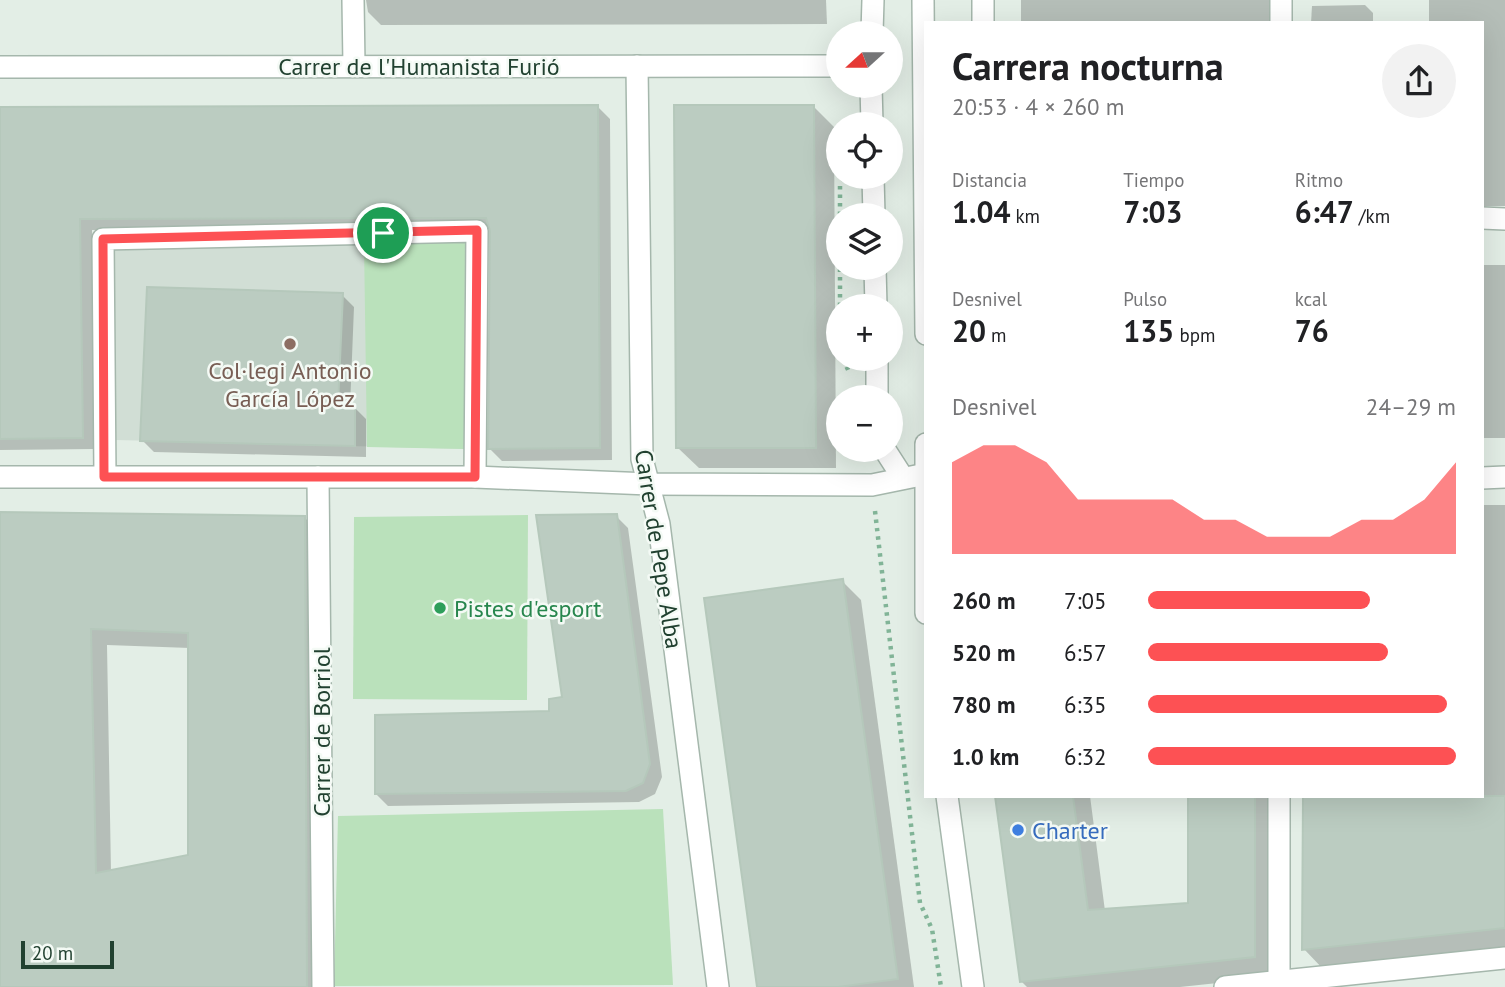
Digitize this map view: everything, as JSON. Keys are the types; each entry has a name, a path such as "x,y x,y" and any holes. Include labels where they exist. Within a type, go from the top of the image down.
{"street":[{"path":"353,0 354,65"},
{"path":"872,21 873,0"},
{"path":"923,0 924,108"},
{"path":"983,0 983,21"},
{"path":"1281,0 1281,21"},
{"name":"Carrer de l'Humanista Furió","path":"0,66 826,66"},
{"name":"Carrer de Pepe Alba","path":"637,66 642,459 659,524 718,987"},
{"path":"1484,218 1505,219"},
{"path":"104,477 103,239 477,230 475,477"},
{"path":"893,462 903,478"},
{"path":"0,477 475,477 649,484 872,485 924,474"},
{"name":"Carrer de Borriol","path":"318,477 323,987"},
{"path":"1484,478 1505,478"},
{"path":"947,798 973,987"},
{"path":"1279,798 1279,981"},
{"path":"1225,987 1505,958"}],"path":[{"path":"872,485 920,903 932,929 941,987"}],"shaded area":[{"name":"Col·legi Antonio García López","path":"465,242 464,449 116,440 114,248"}],"green space":[{"path":"465,242 464,449 367,447 364,244"},
{"name":"Pistes d'esport","path":"528,515 527,700 353,699 354,517"},
{"path":"663,809 673,985 334,986 338,816"}],"building":[{"path":"598,105 600,448 488,449 490,231 486,218 80,219 83,438 0,439 0,107"},
{"path":"674,105 814,105 816,448 676,448"},
{"path":"147,287 343,293 338,405 355,405 355,446 140,441"},
{"path":"0,512 305,516 307,987 0,987","holes":["91,629 188,633 188,855 96,873"]},
{"path":"617,514 650,764 643,783 626,791 375,794 375,715 549,711 549,699 562,697 536,515"},
{"path":"843,579 898,979 838,987 757,987 704,598"},
{"path":"1505,796 1505,928 1302,950 1303,798"},
{"path":"995,798 1073,798 1088,910 1188,903 1188,798 1255,798 1255,957 1020,982"}],"place":[{"name":"Col·legi Antonio García López","path":"290,344"},
{"name":"Pistes d'esport","path":"440,608"},
{"name":"Charter","path":"1018,830"}],"route":[{"path":"477,230 475,477 104,477 103,239 383,233 477,230"}]}
